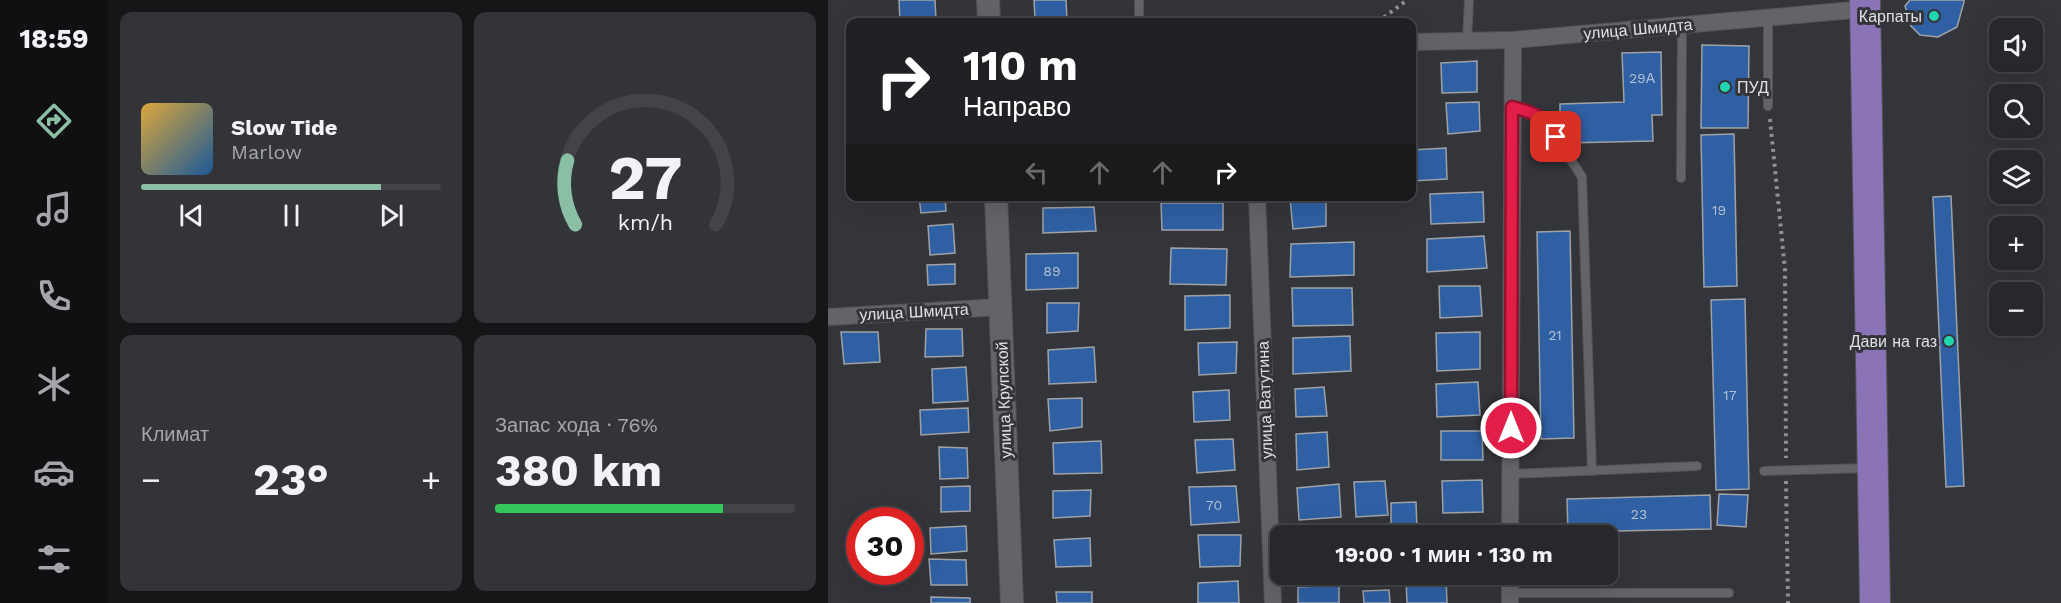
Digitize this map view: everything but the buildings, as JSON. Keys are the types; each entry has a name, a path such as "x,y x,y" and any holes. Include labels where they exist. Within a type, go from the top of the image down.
{"highway":[{"path":"1865,4 1875,603"}],"main road":[{"path":"988,0 989,18"},
{"name":"улица Крупской","path":"996,201 1012,603"}],"street":[{"name":"улица Шмидта","path":"1416,42 1513,40 1768,18 1865,4"},
{"path":"1510,525 1513,40"},
{"name":"улица Ватутина","path":"1257,201 1273,603"},
{"name":"улица Шмидта","path":"828,317 1000,307"}],"lane":[{"path":"1139,0 1139,18"},
{"path":"1467,41 1469,0"},
{"path":"1768,18 1768,106"},
{"path":"1681,178 1682,25"},
{"path":"1512,107 1535,113 1547,123 1582,177 1592,471"},
{"path":"1510,474 1697,466"},
{"path":"1764,471 1873,468"},
{"path":"1510,598 1729,592"}],"path":[{"path":"1383,18 1407,0"},
{"path":"1768,106 1785,270 1788,603"}],"place":[{"name":"Карпаты","path":"1934,16"},
{"name":"ПУД","path":"1725,87"},
{"name":"Дави на газ","path":"1949,341"}],"route":[{"path":"1511,428 1512,107 1535,113 1547,123 1556,137"}]}
